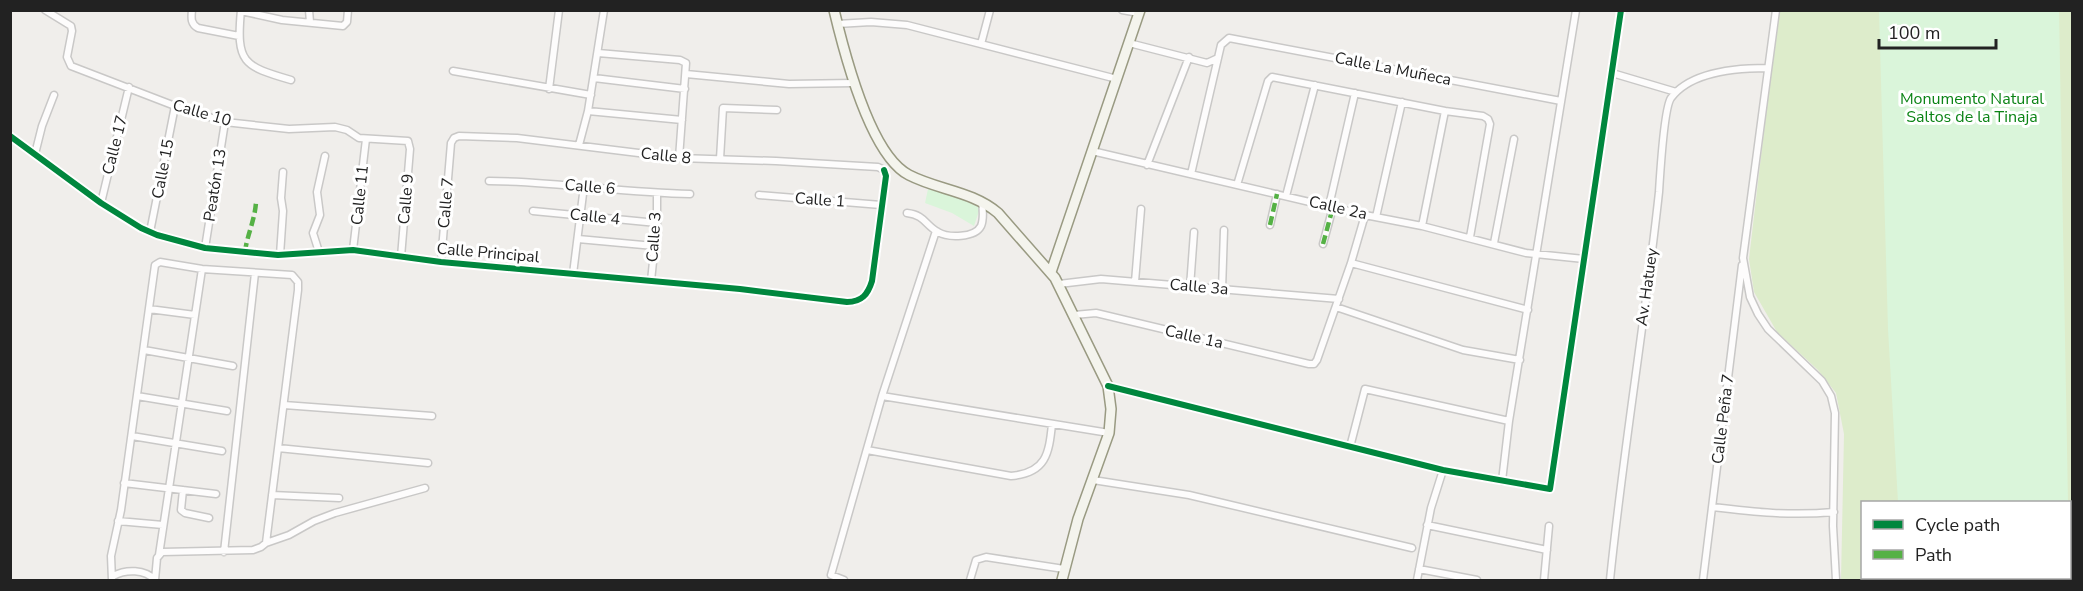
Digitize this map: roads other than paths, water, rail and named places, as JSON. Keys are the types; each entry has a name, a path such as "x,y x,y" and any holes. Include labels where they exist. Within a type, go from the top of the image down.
{"street":[{"name":"Calle 10","path":"45,10 71,26 67,57 71,66 175,106 225,122 289,129 335,127 347,130 359,138 408,141"},
{"path":"192,10 191,20 198,28 239,36"},
{"path":"309,10 310,22"},
{"path":"291,80 258,70 247,62 241,50 239,36 242,11 282,20 343,26 347,22 348,10"},
{"path":"549,89 559,10"},
{"path":"579,145 591,95 604,10"},
{"path":"834,10 854,83 877,136 894,163 911,177 966,194 998,213 1051,272 1108,386 1111,409 1109,433 1078,519 1062,580"},
{"path":"981,44 990,10"},
{"path":"1051,272 1139,12 1122,10"},
{"path":"1502,481 1509,422 1576,10"},
{"path":"1108,386 1443,470 1550,489 1621,10"},
{"name":"Calle Peña 7","path":"1703,580 1776,10"},
{"path":"837,24 871,22 907,25 1117,79"},
{"name":"Calle La Muñeca","path":"1219,58 1221,45 1224,41 1234,38 1562,101"},
{"path":"1129,43 1207,63 1219,58"},
{"path":"598,53 682,61 687,66 679,158"},
{"path":"1147,165 1189,57"},
{"path":"1191,174 1219,58"},
{"path":"1612,73 1676,92 1690,83 1718,72 1740,68 1767,68"},
{"path":"453,71 591,95"},
{"path":"686,74 789,84 854,83"},
{"path":"1237,185 1269,78 1272,76 1445,111 1483,116 1490,122 1470,237"},
{"path":"594,78 685,89"},
{"path":"1286,196 1315,85"},
{"name":"Calle 17","path":"101,203 129,87"},
{"name":"Av. Hatuey","path":"1610,580 1668,104 1676,92"},
{"path":"1323,244 1355,93"},
{"path":"35,154 42,126 54,95"},
{"path":"1376,217 1402,102"},
{"name":"Calle 15","path":"150,232 175,106"},
{"path":"720,159 723,108 777,110"},
{"path":"588,111 682,120"},
{"path":"1422,226 1445,111"},
{"name":"Peatón 13","path":"205,248 225,122"},
{"name":"Calle Principal","path":"10,136 101,203 150,232 205,248 280,255 353,250 441,262 740,289 848,302 857,302 867,295 872,281 886,176 884,170"},
{"name":"Calle 8","path":"451,143 456,136 468,136 579,145 679,158 878,167 884,170"},
{"name":"Calle 11","path":"353,250 366,139"},
{"path":"1494,243 1514,139"},
{"name":"Calle 9","path":"401,257 410,149 408,141"},
{"name":"Calle 7","path":"441,262 451,143"},
{"name":"Calle 2a","path":"1092,151 1365,215 1470,237 1536,255 1584,259"},
{"path":"319,252 313,233 320,215 317,192 325,156"},
{"path":"884,170 894,163"},
{"path":"280,255 284,210 281,198 282,172"},
{"name":"Calle 6","path":"489,181 584,186 657,194 690,194"},
{"path":"573,274 584,186"},
{"name":"Calle 3","path":"651,281 657,223 657,194"},
{"path":"1270,225 1277,194"},
{"name":"Calle 1","path":"759,195 881,205"},
{"path":"907,213 922,217 942,234 958,235 976,232 980,228 983,220 982,202"},
{"path":"1135,282 1141,209"},
{"name":"Calle 4","path":"533,211 657,223"},
{"path":"1365,215 1336,307 1463,350 1520,360"},
{"path":"1222,290 1224,230"},
{"path":"844,580 831,575 882,396 936,231"},
{"path":"1190,287 1194,232"},
{"path":"578,239 654,246"},
{"path":"1743,258 1750,297 1768,329 1822,381 1831,396 1835,413 1836,580"},
{"path":"202,268 155,580 140,572 126,572 112,578 110,560 132,436 153,268 157,263 292,275 298,282 266,543"},
{"path":"1351,263 1528,310"},
{"path":"224,552 255,273"},
{"name":"Calle 3a","path":"1059,285 1101,279 1339,299"},
{"name":"Calle 1a","path":"1074,315 1095,313 1314,364 1336,307"},
{"path":"149,309 195,315"},
{"path":"144,350 234,366"},
{"path":"1350,447 1365,389 1509,422"},
{"path":"137,396 227,411"},
{"path":"882,396 1109,433"},
{"path":"284,405 432,416"},
{"path":"867,450 1011,476 1022,475 1034,470 1046,456 1052,424"},
{"path":"132,436 222,451"},
{"path":"278,448 428,463"},
{"path":"1417,580 1427,525 1443,470"},
{"path":"1093,480 1189,495 1412,548"},
{"path":"124,483 216,494"},
{"path":"159,555 167,551 224,552 258,549 266,543 289,535 314,521 335,513 425,488"},
{"path":"183,490 181,510 209,518"},
{"path":"272,495 339,498"},
{"path":"1712,507 1769,514 1834,512"},
{"path":"118,521 163,525"},
{"path":"1427,525 1546,549"},
{"path":"1544,580 1549,526"},
{"path":"970,580 976,560 986,557 1064,569"},
{"path":"1419,569 1477,580"}],"park label":[{"name":"Monumento Natural Saltos de la Tinaja","path":"1972,108"}]}
